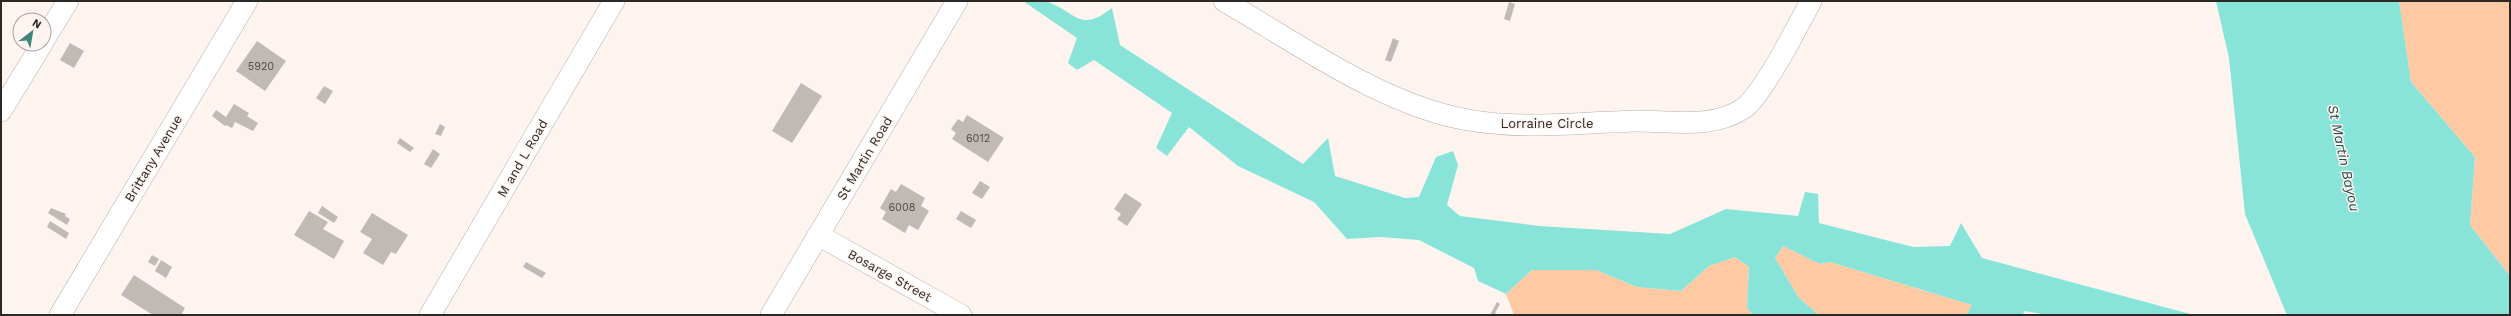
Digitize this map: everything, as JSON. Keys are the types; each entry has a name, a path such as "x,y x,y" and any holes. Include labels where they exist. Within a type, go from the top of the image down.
{"street":[{"path":"52,27 68,1"},
{"name":"Brittany Avenue","path":"60,315 247,1"},
{"name":"M and L Road","path":"430,315 614,1"},
{"name":"St Martin Road","path":"771,315 957,1"},
{"name":"Lorraine Circle","path":"1224,1 1252,8 1350,74 1396,98 1434,112 1468,120 1514,124 1572,125 1638,121 1690,122 1723,119 1734,115 1747,106 1761,88 1812,1"},
{"path":"1,112 37,52"},
{"name":"Bosarge Street","path":"818,235 961,315"}],"shaded area":[{"path":"2399,1 2510,1 2510,276 2470,225 2475,157 2411,82"},
{"path":"1783,246 1820,264 1830,262 1972,305 1966,315 1819,315 1799,298 1775,258"},
{"path":"1735,257 1749,267 1747,308 1753,315 1514,315 1506,294 1532,270 1596,270 1637,287 1681,291 1709,266"}],"water":[{"path":"1023,1 1048,2 1085,20 1093,19 1112,8 1120,45 1303,164 1328,138 1335,176 1405,198 1419,197 1436,157 1453,151 1458,165 1447,205 1460,216 1539,226 1670,234 1726,209 1798,216 1805,192 1818,194 1819,223 1913,247 1950,246 1961,223 1982,258 2194,315 2047,315 2025,311 2022,315 1966,315 1972,305 1830,262 1820,264 1783,246 1775,258 1799,298 1819,315 1753,315 1747,308 1749,267 1735,257 1709,266 1681,291 1637,287 1596,270 1532,270 1506,294 1478,281 1474,268 1419,240 1380,237 1347,239 1314,202 1238,166 1189,127 1167,156 1156,148 1172,113 1094,60 1077,70 1068,63 1077,38"},
{"name":"St Martin Bayou","path":"2216,1 2399,1 2411,82 2475,157 2470,225 2510,276 2510,315 2287,315 2245,214 2229,58"}],"building":[{"path":"1509,2 1515,4 1510,21 1504,19"},
{"path":"1393,38 1399,41 1391,62 1385,60"},
{"path":"257,41 286,61 265,91 236,71"},
{"path":"70,43 84,51 74,68 60,60"},
{"path":"801,83 822,96 792,143 772,131"},
{"path":"324,86 333,91 325,104 316,98"},
{"path":"234,104 249,113 247,116 258,123 253,131 235,122 232,128 226,125 225,126 212,116 216,110 226,117"},
{"path":"967,115 1004,138 988,162 952,139 956,133 951,129 958,119 963,122"},
{"path":"440,124 445,127 441,136 435,134"},
{"path":"400,138 414,148 410,152 397,143"},
{"path":"433,149 440,154 431,168 424,164"},
{"path":"980,181 990,187 982,199 972,193"},
{"path":"901,184 925,198 921,206 929,211 918,230 909,225 905,233 882,219 886,212 880,208 891,189 896,192"},
{"path":"1125,193 1142,204 1127,226 1117,219 1121,214 1114,209"},
{"path":"322,206 338,217 334,223 318,213"},
{"path":"51,208 66,214 65,216 70,219 67,225 48,213"},
{"path":"309,211 328,222 323,229 344,241 334,259 294,235"},
{"path":"961,211 976,220 971,228 956,219"},
{"path":"372,213 408,235 396,254 391,252 383,265 363,253 372,239 360,232"},
{"path":"50,221 69,233 66,239 47,227"},
{"path":"152,255 159,259 155,266 148,262"},
{"path":"161,260 172,267 166,278 155,271"},
{"path":"526,262 546,273 542,278 523,267"},
{"path":"134,275 185,308 181,315 153,315 121,295"},
{"path":"1497,302 1500,304 1495,313 1499,315 1490,315"}]}
